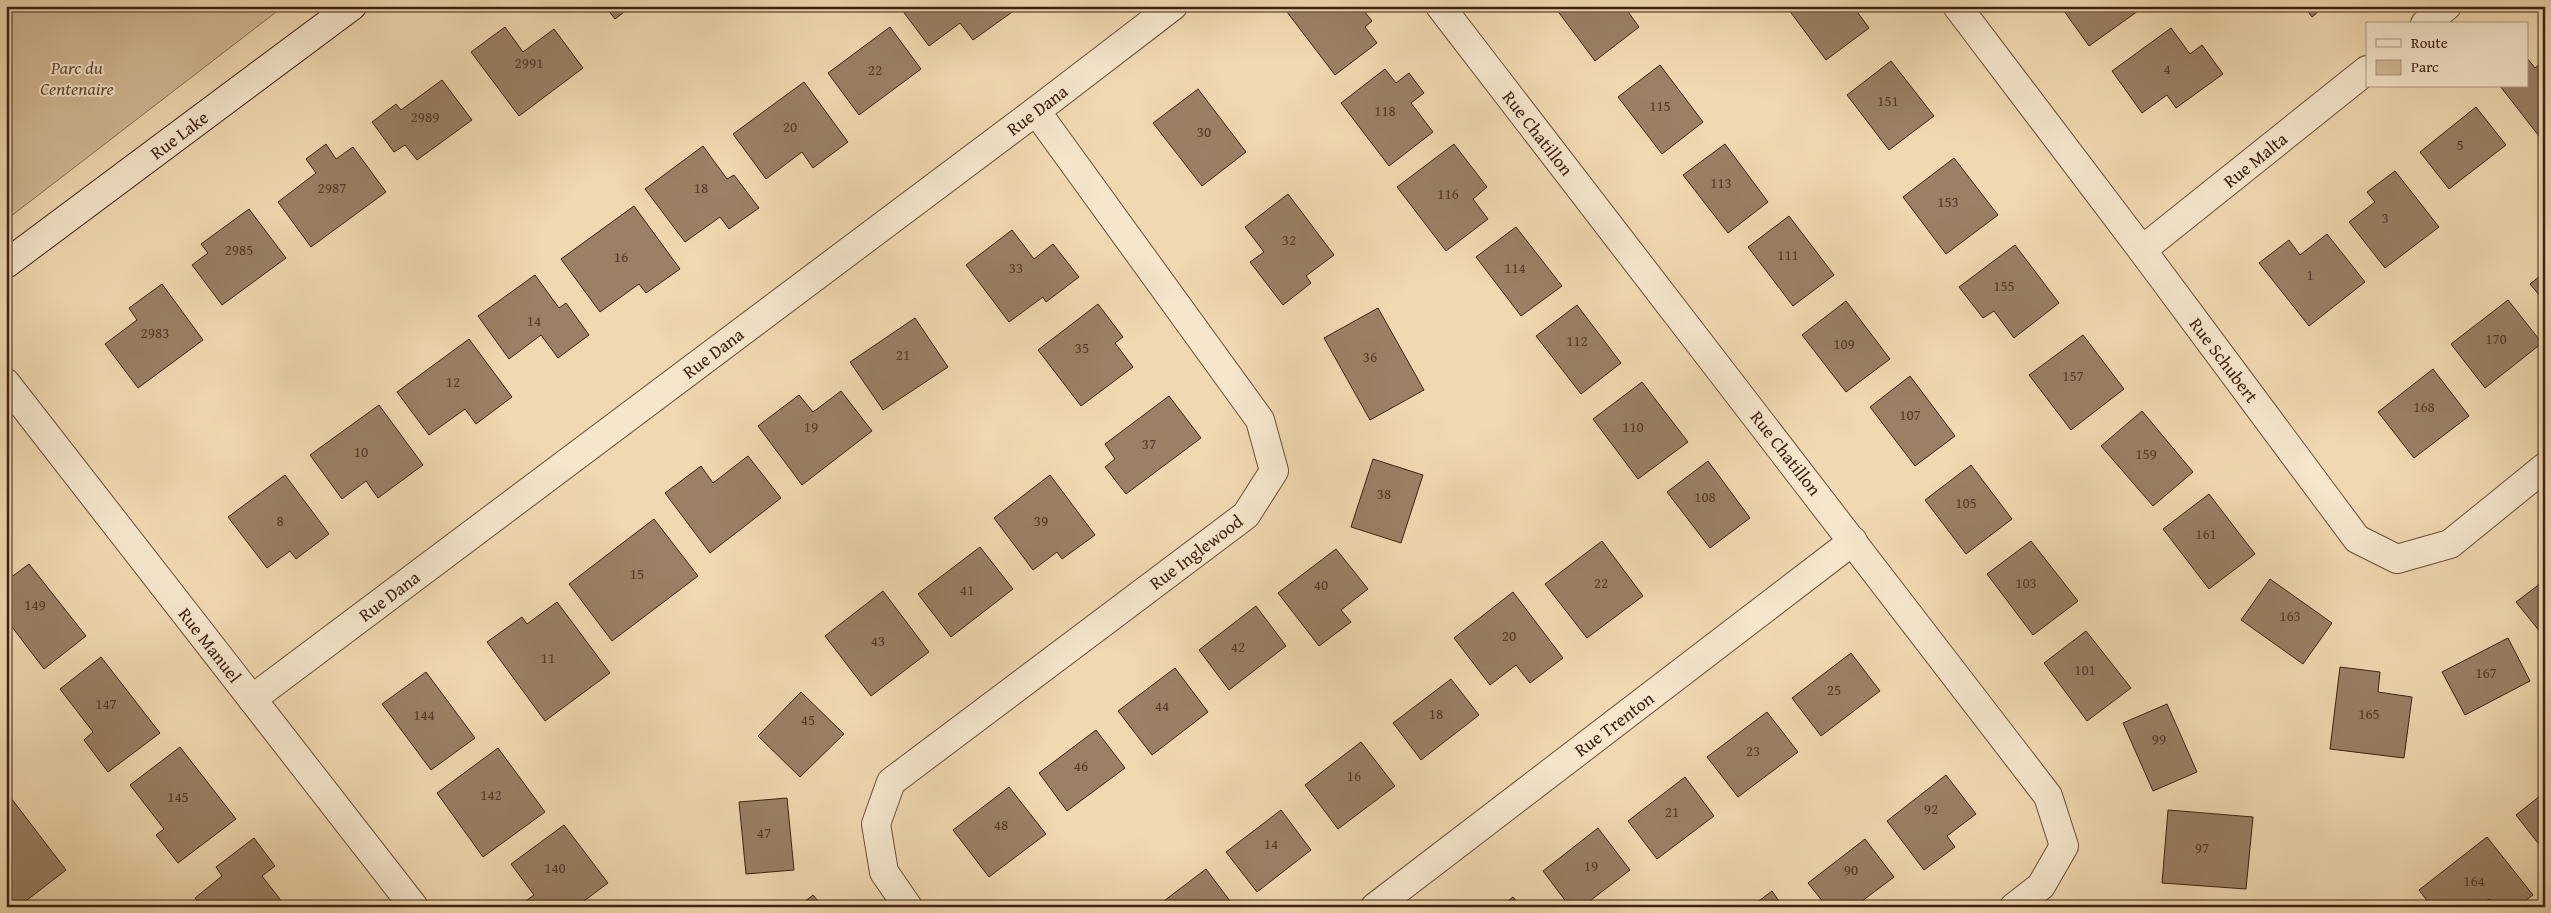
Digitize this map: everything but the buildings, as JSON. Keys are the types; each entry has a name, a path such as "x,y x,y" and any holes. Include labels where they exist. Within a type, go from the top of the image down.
{"street":[{"name":"Rue Lake","path":"6,264 352,6"},
{"name":"Rue Dana","path":"252,699 1036,111 1173,6"},
{"name":"Rue Chatillon","path":"1440,6 2048,796 2064,846 2041,886 2014,907"},
{"name":"Rue Schubert","path":"1957,6 2358,539 2397,559 2450,544 2545,467"},
{"path":"2427,22 2447,6"},
{"name":"Rue Malta","path":"2142,250 2366,71"},
{"name":"Rue Inglewood","path":"908,907 884,872 876,824 891,782 1246,515 1274,471 1260,420 1036,111"},
{"name":"Rue Manuel","path":"6,383 414,907"},
{"name":"Rue Trenton","path":"1375,907 1853,541"}],"green space":[{"name":"Parc du Centenaire","path":"6,6 284,6 6,220"}]}
